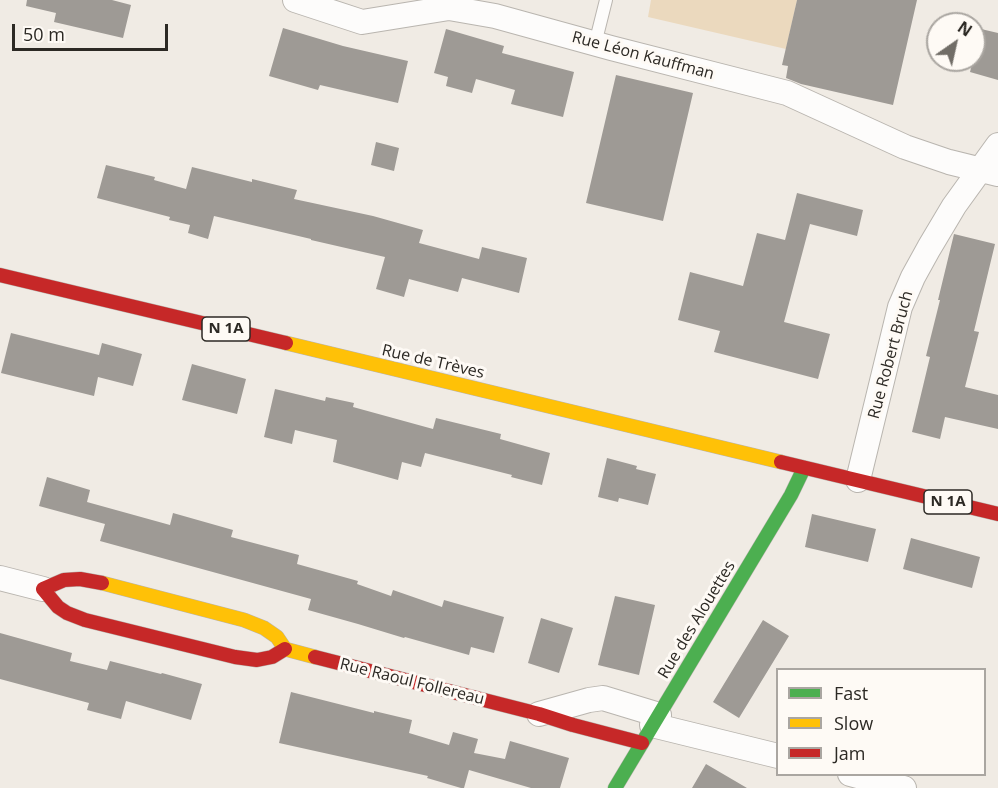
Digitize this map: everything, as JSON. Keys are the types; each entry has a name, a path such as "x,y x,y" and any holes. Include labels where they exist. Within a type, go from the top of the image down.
{"main road":[{"name":"Rue de Trèves","path":"0,275 858,480"},
{"name":"Rue des Alouettes","path":"615,788 791,495 804,468"},
{"name":"N 1A","path":"858,480 998,514"},
{"path":"63,580 96,581 244,620 264,628 277,637 285,649 272,657 257,660 235,657 85,620 58,607 43,589 63,580"},
{"name":"Rue Raoul Follereau","path":"285,649 539,714 573,725 651,728"}],"street":[{"name":"Rue Léon Kauffman","path":"295,0 362,22 439,4 495,16 787,93 905,147 949,162 989,172"},
{"name":"Rue Robert Bruch","path":"858,480 900,307 913,277 954,206 989,172 998,145"},
{"path":"0,578 43,589"},
{"name":"Rue Raoul Follereau","path":"539,714 603,698 651,728 776,756"},
{"path":"858,776 904,788"}],"lane":[{"path":"595,44 606,0"}],"shaded area":[{"path":"651,0 797,0 786,49 648,17"}],"building":[{"path":"27,0 112,0 131,5 123,38 54,22 56,13 26,6"},
{"path":"797,0 917,0 893,105 801,84 786,78 788,66 782,65"},
{"path":"283,28 343,46 408,61 398,103 320,85 318,90 269,76"},
{"path":"446,29 504,46 502,53 574,72 563,117 511,104 515,90 476,79 472,93 446,86 448,77 434,73"},
{"path":"986,30 998,33 998,80 970,72 986,72"},
{"path":"616,75 693,93 663,221 586,203"},
{"path":"376,142 399,148 394,171 371,165"},
{"path":"106,165 155,177 154,180 186,189 192,167 252,182 252,179 297,190 294,199 373,216 423,230 419,243 479,259 482,247 527,258 519,293 462,278 458,292 409,279 404,297 376,289 385,257 214,216 208,239 188,233 190,225 169,220 170,217 97,198"},
{"path":"797,193 863,210 857,236 810,224 784,322 830,334 818,379 714,352 720,331 678,320 690,272 743,286 757,233 785,240"},
{"path":"954,234 995,244 974,331 979,332 965,387 998,395 998,429 945,417 940,439 912,432 930,357 926,356"},
{"path":"11,333 99,355 102,343 142,354 133,386 98,377 94,396 1,373"},
{"path":"192,364 246,379 237,414 182,400"},
{"path":"275,389 325,401 326,397 354,403 353,407 433,429 436,418 501,434 500,439 550,453 542,485 425,453 421,467 402,462 398,480 333,462 337,440 295,430 292,444 264,437"},
{"path":"607,458 656,474 648,505 619,498 618,502 598,497"},
{"path":"47,477 90,490 87,502 170,525 173,513 233,530 231,537 299,555 297,564 358,581 357,584 391,596 393,590 442,607 444,600 504,617 494,653 471,647 469,655 404,638 308,610 311,599 100,541 105,524 39,506"},
{"path":"812,514 876,529 868,562 805,547"},
{"path":"911,538 980,557 972,588 903,569"},
{"path":"615,596 655,605 639,675 598,665"},
{"path":"541,618 573,628 559,673 528,663"},
{"path":"763,620 789,636 739,718 713,702"},
{"path":"0,633 72,653 70,661 107,670 110,661 202,684 191,720 126,701 121,719 87,710 89,703 0,679"},
{"path":"291,692 412,720 409,733 449,745 453,732 478,739 474,753 505,759 510,741 569,758 560,788 531,788 469,770 464,788 461,788 427,778 428,776 279,743"},
{"path":"706,764 747,788 692,788"}],"traffic: fast":[{"path":"615,788 791,495 804,468"}],"traffic: slow":[{"path":"286,343 781,462"},
{"path":"102,583 244,620 264,628 277,637 285,649 315,657"}],"traffic: jam":[{"path":"0,275 286,343"},
{"path":"781,462 998,514"},
{"path":"102,583 80,579 64,580 43,589 58,607 85,620 235,657 257,660 272,657 285,649"},
{"path":"315,657 539,714 642,743"}]}
